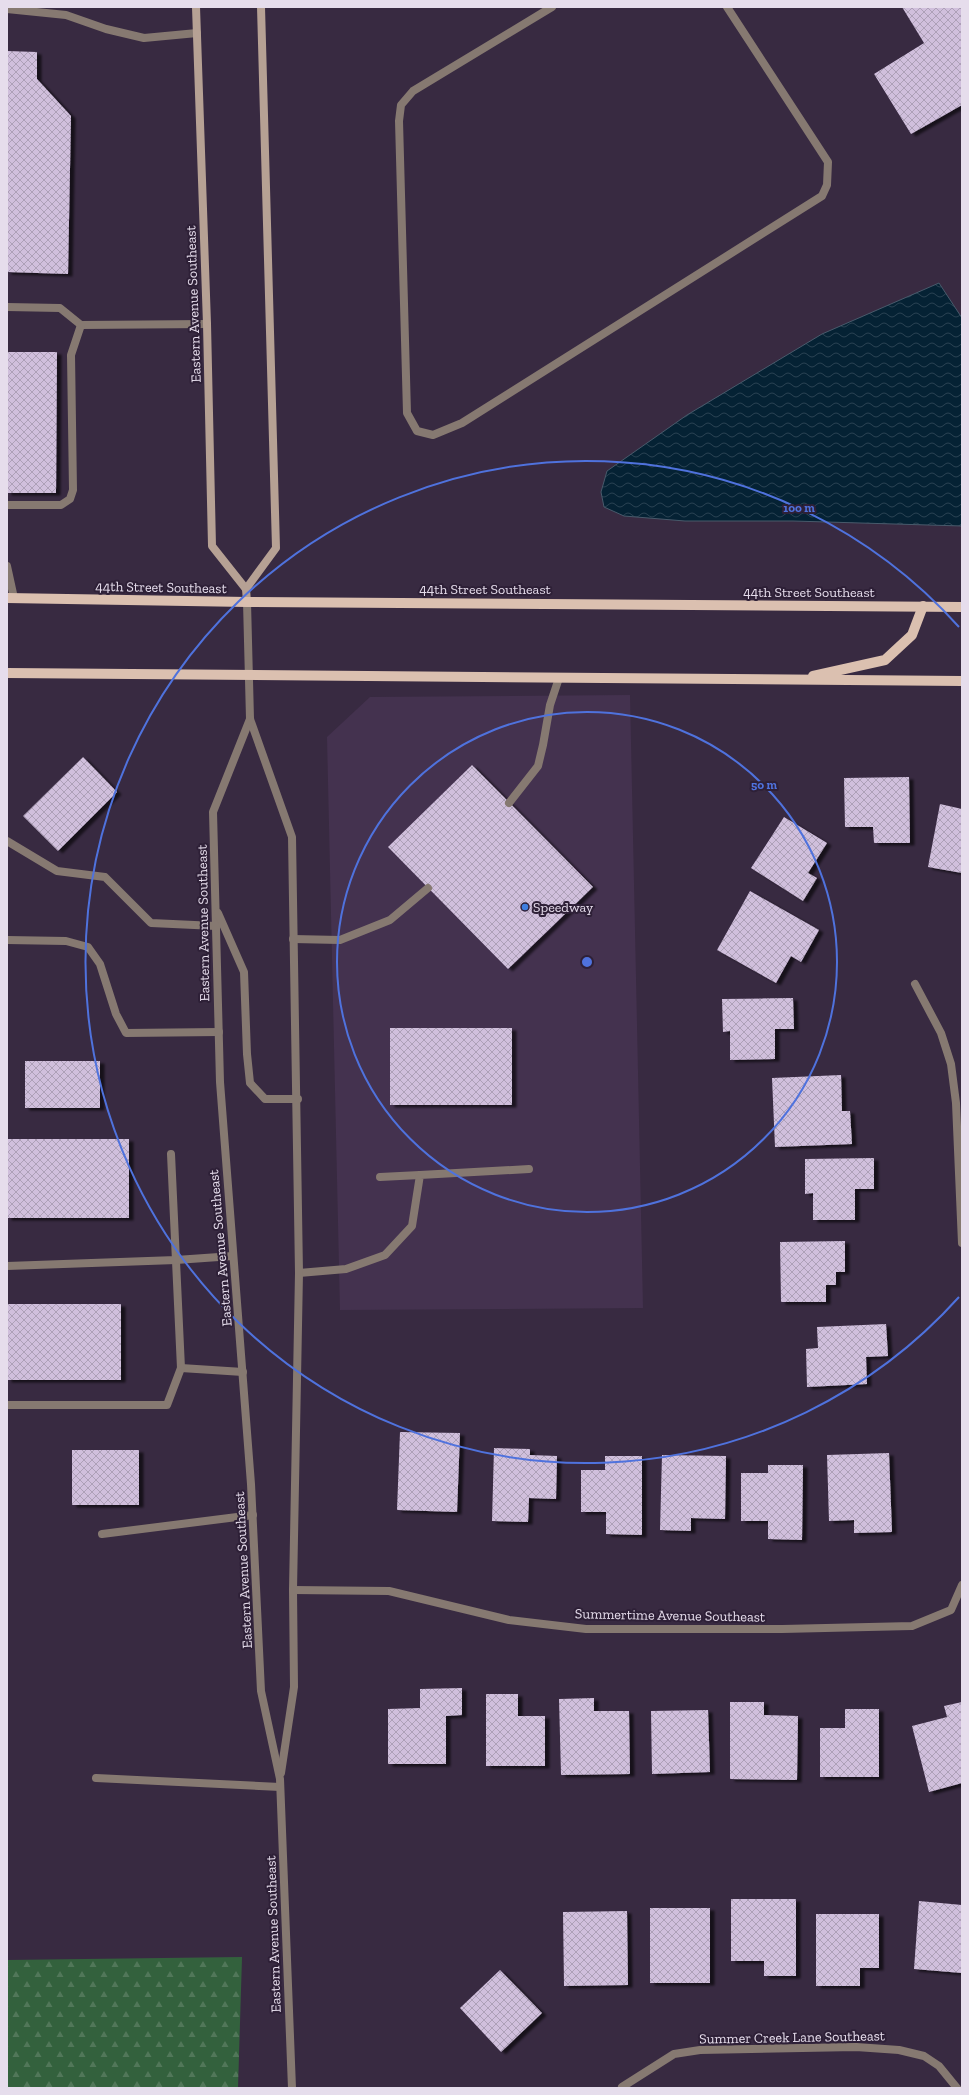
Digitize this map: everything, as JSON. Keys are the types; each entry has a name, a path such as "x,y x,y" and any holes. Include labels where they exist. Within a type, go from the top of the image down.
{"main road":[{"name":"Eastern Avenue Southeast","path":"196,7 207,324 212,546 246,589 247,602"},
{"path":"255,7 262,44"},
{"path":"246,589 276,548 261,7"},
{"name":"44th Street Southeast","path":"11,598 247,602 962,607"},
{"path":"795,680 885,660 912,635 923,606"},
{"path":"7,673 962,681"}],"street":[{"path":"552,7 413,91 401,105 399,121 407,413 417,431 433,435 462,423 822,196 827,185 828,162 727,7"},
{"path":"7,9 66,15 106,29 144,38 197,33"},
{"path":"7,307 60,308 82,325 207,324"},
{"path":"7,505 61,505 70,499 73,490 71,355 82,325"},
{"path":"7,566 11,598"},
{"name":"Eastern Avenue Southeast","path":"247,602 250,719 292,837 293,939 298,1099 299,1273 293,1590 294,1688 280,1783"},
{"path":"510,803 538,766 550,705 559,678"},
{"name":"Eastern Avenue Southeast","path":"250,719 213,812 218,1032 220,1082 253,1515 261,1691 280,1783 292,2088"},
{"path":"7,841 56,871 105,877 151,923 216,926"},
{"path":"293,939 340,940 390,920 428,888"},
{"path":"216,908 244,972 247,1054 250,1083 265,1099 298,1099"},
{"path":"7,940 66,941 88,947 100,964 116,1014 126,1033 218,1032"},
{"path":"915,984 941,1033 950,1064 956,1103 962,1243"},
{"path":"7,1405 167,1405 181,1368 171,1154"},
{"path":"380,1177 529,1169"},
{"path":"299,1273 346,1269 385,1255 412,1226 420,1175"},
{"path":"7,1266 176,1260 233,1256"},
{"path":"181,1368 243,1372"},
{"path":"102,1534 253,1515"},
{"name":"Summertime Avenue Southeast","path":"293,1590 389,1591 509,1620 586,1629 782,1629 912,1626 951,1610 962,1585"},
{"path":"96,1778 280,1783"},
{"name":"Summer Creek Lane Southeast","path":"622,2087 674,2054 700,2050 856,2047 899,2050 924,2056 940,2066 957,2088"}],"shaded area":[{"path":"630,695 643,1308 340,1310 327,737 370,697"}],"green space":[{"path":"242,1957 238,2088 7,2088 7,1960"}],"water":[{"path":"939,283 962,318 962,526 793,521 685,521 624,516 604,507 601,492 607,471 687,415 822,334"}],"building":[{"path":"902,7 962,7 962,105 911,134 874,74 924,43"},
{"path":"7,51 37,52 37,79 71,116 68,274 7,272"},
{"path":"7,352 57,352 56,493 7,493"},
{"path":"83,757 117,792 58,851 23,816"},
{"path":"472,765 593,887 508,969 388,847"},
{"path":"909,777 910,843 874,843 873,827 845,827 844,778"},
{"path":"940,804 962,809 962,873 928,867"},
{"path":"784,817 827,843 808,873 817,878 803,901 751,868"},
{"path":"750,891 819,930 801,962 791,956 776,983 717,950"},
{"path":"793,998 794,1029 775,1029 775,1059 730,1060 730,1031 723,1032 722,999"},
{"path":"390,1028 512,1028 512,1105 390,1105"},
{"path":"25,1061 100,1061 100,1108 25,1108"},
{"path":"841,1075 842,1111 850,1111 852,1144 775,1147 772,1078"},
{"path":"7,1139 129,1139 129,1218 7,1218"},
{"path":"874,1158 874,1189 855,1189 855,1220 813,1220 813,1193 805,1194 805,1159"},
{"path":"845,1241 845,1272 836,1272 836,1285 826,1285 826,1302 781,1302 780,1242"},
{"path":"7,1304 121,1304 121,1380 7,1380"},
{"path":"886,1324 888,1356 866,1357 867,1384 807,1387 806,1349 818,1348 817,1327"},
{"path":"400,1432 460,1433 457,1512 397,1510"},
{"path":"494,1448 530,1449 530,1455 557,1456 556,1499 529,1498 528,1522 492,1521"},
{"path":"72,1450 139,1450 139,1505 72,1505"},
{"path":"889,1453 892,1532 854,1533 854,1520 829,1521 827,1455"},
{"path":"662,1455 726,1456 725,1519 691,1518 691,1531 660,1530"},
{"path":"605,1456 642,1456 642,1535 606,1534 606,1512 581,1512 581,1470 605,1470"},
{"path":"768,1465 803,1465 802,1540 768,1539 768,1521 741,1521 741,1473 768,1473"},
{"path":"462,1688 462,1715 446,1716 446,1764 388,1764 388,1709 420,1708 420,1689"},
{"path":"486,1694 518,1694 518,1716 545,1716 545,1766 486,1766"},
{"path":"594,1698 594,1711 629,1711 630,1774 561,1775 559,1699"},
{"path":"730,1702 764,1702 764,1715 798,1716 797,1780 730,1779"},
{"path":"962,1702 962,1783 929,1792 912,1726 947,1717 944,1706"},
{"path":"845,1709 879,1709 879,1777 820,1777 820,1728 845,1728"},
{"path":"708,1710 710,1772 652,1774 651,1711"},
{"path":"731,1899 796,1899 796,1976 764,1976 764,1961 731,1961"},
{"path":"919,1901 962,1905 962,1973 914,1969"},
{"path":"650,1908 710,1908 710,1983 650,1983"},
{"path":"627,1911 628,1985 564,1986 563,1912"},
{"path":"816,1914 879,1914 879,1968 860,1968 860,1986 816,1986"},
{"path":"500,1970 542,2013 501,2052 460,2008"}],"place":[{"name":"Speedway","path":"525,907"}]}
